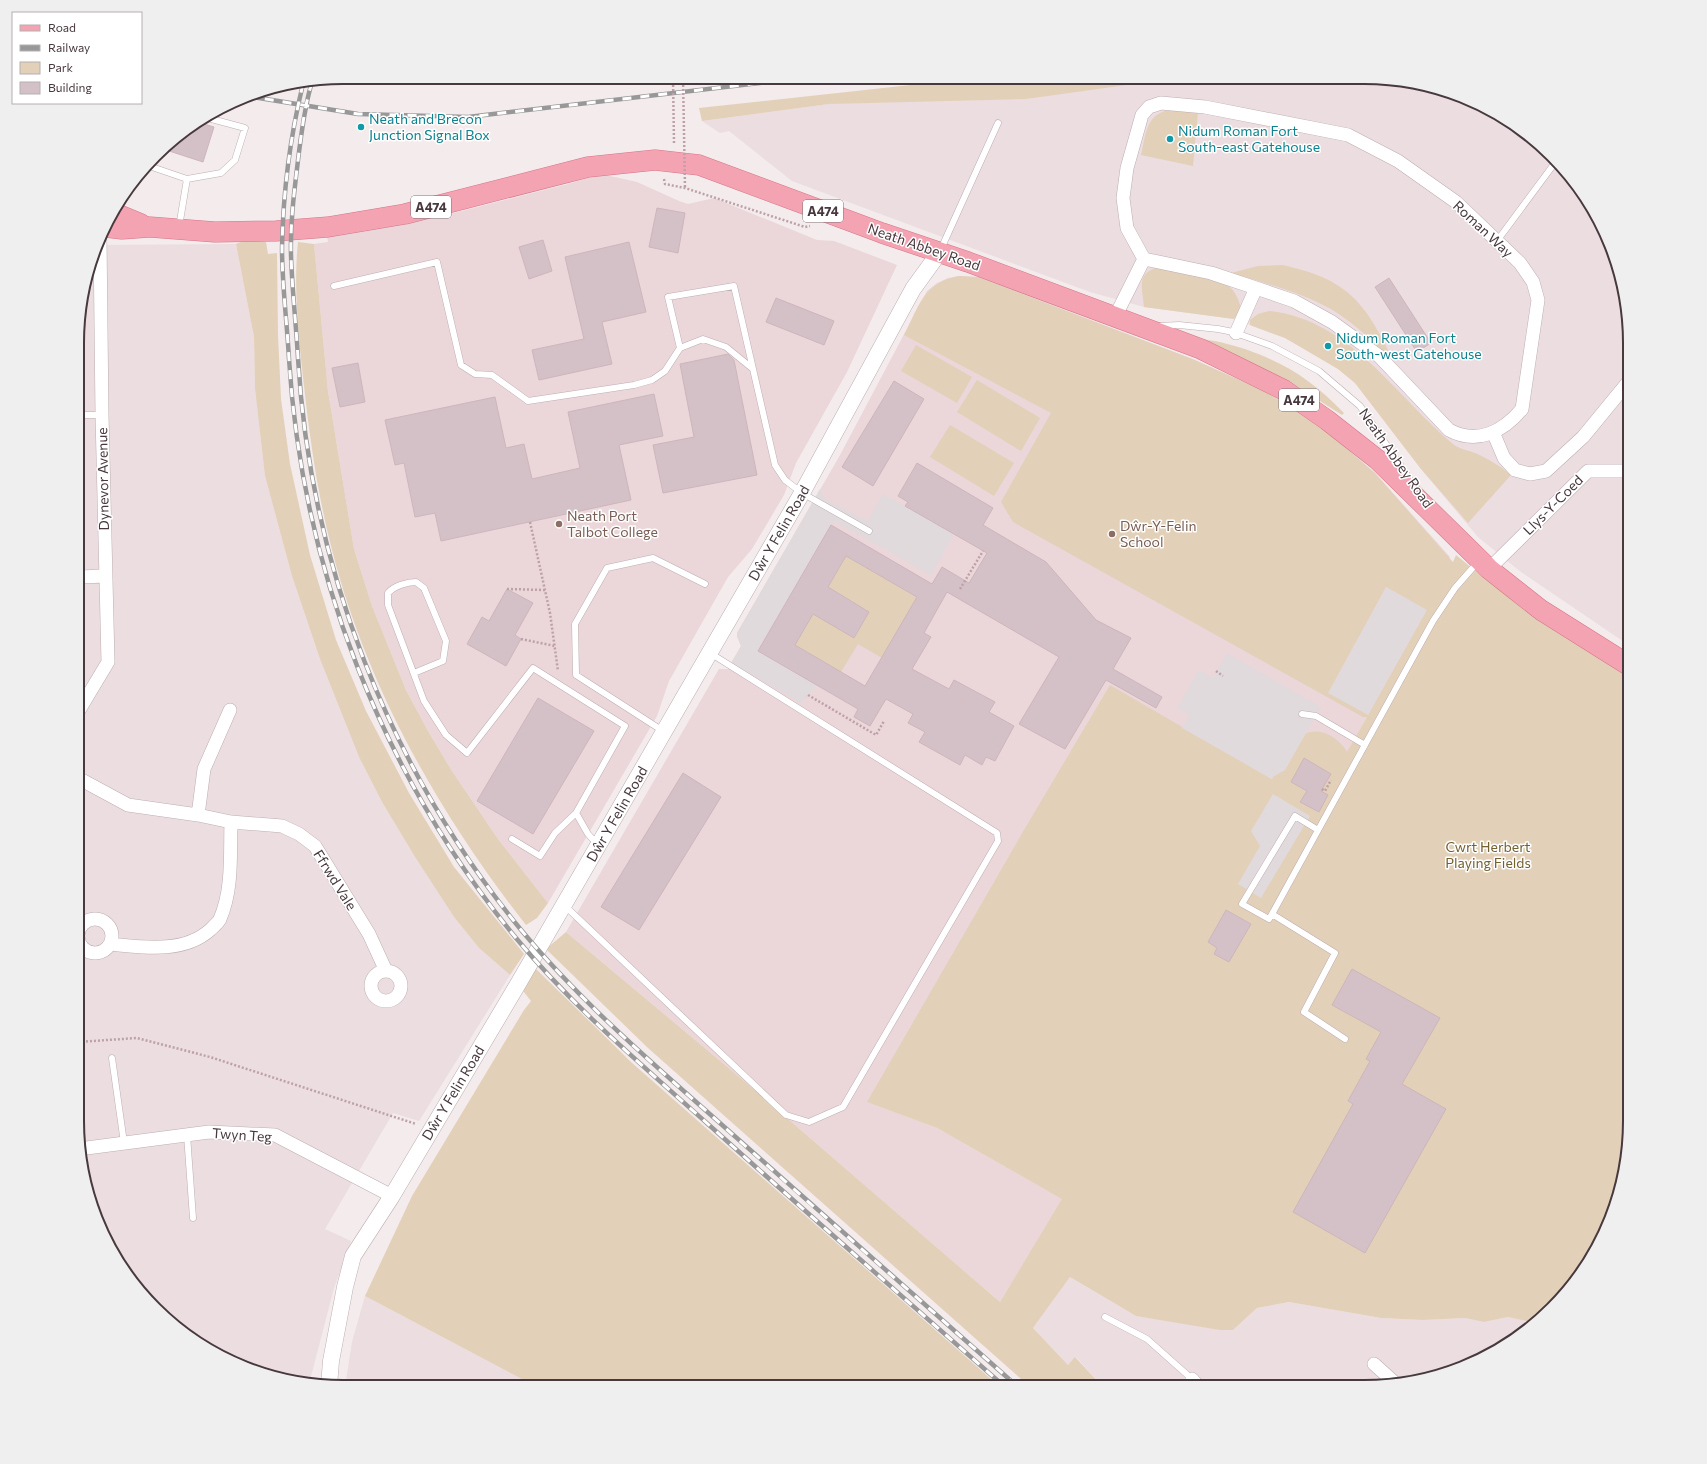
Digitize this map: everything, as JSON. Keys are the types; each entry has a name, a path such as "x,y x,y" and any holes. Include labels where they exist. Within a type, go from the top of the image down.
{"main road":[{"name":"Neath Abbey Road","path":"178,230 276,231 328,227 405,214 588,167 655,160 699,165 939,253 968,262 1201,349 1284,390 1327,420 1378,460 1484,564 1541,610 1623,662"},
{"name":"A474","path":"119,215 150,227"},
{"name":"A474","path":"112,228 122,229 150,227 178,230"}],"street":[{"name":"Roman Way","path":"1161,103 1205,107 1348,135 1398,161 1456,202 1520,263 1533,282 1538,300 1522,409 1512,421 1493,432 1478,437 1461,436 1449,430 1379,356 1332,322 1294,301 1256,288 1211,273 1144,259 1127,228 1123,198 1127,168 1142,115 1149,107 1161,103"},
{"name":"Dŵr Y Felin Road","path":"330,1379 344,1294 353,1256 392,1196 564,905 802,493 913,289 939,253"},
{"name":"Dynevor Avenue","path":"84,702 108,662 102,415 100,254"},
{"path":"1115,318 1144,259"},
{"path":"1236,333 1256,288"},
{"path":"1493,432 1504,458 1515,470 1530,474 1546,471 1583,437 1623,390"},
{"name":"Llys-Y-Coed","path":"1484,564 1588,471 1623,471"},
{"path":"84,577 106,576"},
{"path":"198,815 204,769 230,710"},
{"name":"Ffrwd Vale","path":"84,781 128,805 198,815 231,822 282,826 299,834 315,846 369,934 386,971"},
{"path":"110,944 154,948 188,942 206,934 220,921 226,901 229,881 231,822"},
{"name":"Twyn Teg","path":"86,1149 208,1132 275,1135 392,1196"},
{"path":"1374,1364 1390,1378"}],"lane":[{"path":"153,167 187,179 221,173 229,167 235,160 244,128 213,120"},
{"path":"939,253 998,123"},
{"path":"1497,241 1552,165"},
{"path":"178,230 187,179"},
{"path":"334,286 437,262 461,365 475,374 492,376 528,401 634,385 652,380 665,371 680,348 703,339 726,347 753,369"},
{"path":"680,348 668,297 734,286 775,465 785,480 802,493 869,531"},
{"name":"Neath Abbey Road","path":"1139,327 1179,325 1218,329 1236,333 1272,346 1319,371 1360,406 1434,514"},
{"path":"84,416 102,415"},
{"path":"665,732 576,675 575,624 607,568 653,558 705,584"},
{"path":"1318,830 1295,816 1242,904 1269,919 1433,622 1455,588 1484,564"},
{"path":"414,673 443,661 446,641 424,588 416,582 410,582 391,589 388,593 388,605 424,701 446,735 467,753 533,668 625,726 576,813 555,832 540,856 512,839"},
{"path":"564,905 786,1115 809,1122 843,1107 998,841 997,833 710,652"},
{"path":"1302,714 1316,716 1365,745"},
{"path":"576,813 588,834 599,845"},
{"path":"1272,914 1335,953 1304,1012 1345,1039"},
{"path":"112,1058 124,1143"},
{"path":"187,1135 193,1218"},
{"path":"1105,1317 1147,1339 1192,1380"}],"path":[{"path":"673,84 674,144"},
{"path":"683,84 685,188 805,227 812,225"},
{"path":"530,522 545,590 560,685"},
{"path":"960,590 983,551"},
{"path":"507,589 545,590"},
{"path":"521,639 555,646"},
{"path":"1216,671 1223,676"},
{"path":"808,695 876,735 884,721"},
{"path":"84,1042 137,1038 210,1057 432,1129"}],"shaded area":[{"path":"1126,84 1364,84 1398,86 1431,93 1463,104 1508,128 1535,148 1559,172 1579,199 1603,244 1618,293 1621,309 1623,343 1623,641 1521,572 1478,537 1421,469 1355,383 1338,369 1285,338 1234,319 1144,307 1090,292 792,181 729,131 720,133 702,121 829,104"},
{"name":"Neath Port Talbot College","path":"601,174 637,182 688,204 714,198 817,240 834,241 897,265 847,372 796,463 784,495 752,549 728,577 669,681 657,716 548,903 498,839 452,771 428,731 406,690 372,606 354,549 328,391 314,244 328,242 327,236 433,214 434,218 568,184"},
{"path":"236,244 254,337 255,389 265,476 292,576 320,659 359,757 382,802 415,857 454,917 479,948 510,975 419,1121 393,1113 325,1229 351,1241 334,1288 311,1378 276,1371 244,1360 199,1336 172,1316 148,1292 119,1250 98,1204 86,1155 84,1121 84,343 86,309 89,293 104,245"},
{"name":"Dŵr-Y-Felin School","path":"959,276 978,277 1195,360 1375,473 1450,557 1427,610 1347,753 1272,779 1110,686 868,1102 937,1128 1063,1199 1000,1302 737,1075 566,932 719,669 728,669 741,646 737,633 839,457 927,291 937,283 948,278"},
{"path":"820,489 825,499 868,521 883,494 954,534 931,575 834,521 758,651 817,686 801,703 731,663 741,646 737,633"},
{"path":"1386,587 1427,610 1368,715 1328,693"},
{"path":"1227,653 1321,707 1285,770 1274,776 1272,779 1182,728 1189,715 1177,708 1199,670 1213,678"},
{"path":"1273,794 1310,816 1261,898 1238,884 1260,846 1251,831"},
{"path":"1070,1277 1136,1316 1233,1330 1257,1308 1289,1302 1381,1318 1423,1320 1465,1318 1484,1322 1508,1317 1528,1321 1493,1345 1447,1366 1398,1378 1364,1380 1097,1380 1076,1357 1068,1365 1033,1328"},
{"path":"365,1296 524,1380 346,1380 352,1342"}],"green space":[{"path":"920,84 1134,84 1026,99 829,104 702,121 699,108"},
{"name":"Nidum Roman Fort South-east Gatehouse","path":"1169,110 1198,112 1193,166 1141,155 1146,133 1151,121 1155,116"},
{"path":"246,240 266,242 268,254 277,253 278,335 281,399 290,464 310,555 336,640 366,711 409,793 454,867 524,954 510,975 479,948 454,917 415,857 382,802 359,757 320,659 292,576 265,476 255,389 254,337 236,244"},
{"path":"298,242 314,244 328,391 354,549 372,606 406,690 428,731 452,771 498,839 548,903 537,918 526,925 494,883 464,839 436,794 410,747 386,700 365,651 347,601 332,550 323,509 309,427 297,314 296,277"},
{"path":"1282,265 1305,271 1323,278 1339,286 1352,296 1363,308 1373,323 1393,360 1359,329 1331,309 1288,290 1231,273 1258,266"},
{"path":"1160,267 1198,274 1225,284 1234,292 1241,308 1234,319 1144,307 1142,281 1147,273 1152,269"},
{"name":"Cwrt Herbert Playing Fields","path":"959,276 978,277 1195,360 1262,390 1315,421 1375,473 1453,562 1456,555 1489,582 1623,674 1623,1121 1621,1155 1609,1204 1588,1250 1559,1292 1528,1321 1508,1317 1484,1322 1465,1318 1423,1320 1381,1318 1289,1302 1257,1308 1233,1330 1220,1330 1136,1316 1070,1277 1033,1328 1068,1365 1075,1357 1096,1380 1022,1380 648,1048 546,949 566,932 737,1075 1000,1302 1062,1199 937,1128 867,1102 1024,830 1110,685 1272,779 1274,776 1285,770 1305,734 1317,732 1329,735 1335,738 1347,752 1367,717 1363,717 1013,522 1001,502 1051,413 904,335 924,297 937,284 947,279","holes":["1386,587 1426,610 1368,715"]},
{"path":"1269,311 1298,317 1324,329 1348,344 1370,362 1432,425 1455,446 1485,458 1511,475 1468,523 1421,469 1355,383 1338,369 1285,338 1250,325 1250,320 1258,314"},
{"path":"1206,340 1221,342 1245,349 1287,367 1310,383 1344,413 1342,415 1290,382"},
{"path":"916,345 972,377 957,403 901,371"},
{"path":"977,380 1040,418 1021,451 957,412"},
{"path":"950,425 1014,463 994,496 930,457"},
{"path":"846,556 917,597 882,658 858,644 841,672 795,645 813,614 855,637 869,612 828,587"},
{"path":"534,967 631,1062 992,1380 524,1380 365,1296 412,1196 524,1010 531,1001 520,987"}],"building":[{"path":"205,124 214,127 203,162 169,151"},
{"path":"657,208 685,213 678,253 649,247"},
{"path":"543,240 552,271 529,279 519,247"},
{"path":"629,242 646,312 602,322 612,364 539,380 532,350 584,339 565,257"},
{"path":"1389,278 1431,343 1417,352 1375,287"},
{"path":"776,298 834,321 824,345 766,322"},
{"path":"728,354 734,360 757,475 663,493 653,445 694,437 680,364"},
{"path":"358,363 365,402 340,407 332,368"},
{"path":"894,381 924,399 873,486 842,467"},
{"path":"654,394 663,436 619,445 631,500 441,541 435,513 415,517 404,463 395,465 385,420 495,397 506,448 524,444 532,479 580,468 568,412"},
{"path":"917,463 993,508 983,525 1046,562 1096,620 1131,638 1113,669 1162,697 1156,708 1106,680 1065,749 1019,724 1059,657 947,592 924,633 931,637 912,669 949,689 954,680 995,702 989,712 1014,726 995,761 986,757 982,765 965,755 960,765 919,742 925,732 908,723 913,714 886,699 870,726 854,717 858,709 758,651 831,525 932,584 942,567 969,583 987,553 905,506 908,502 898,496","holes":["846,556 917,597 865,686 795,645 813,614 854,638 869,612 828,587"]},
{"path":"507,589 533,603 515,635 521,639 506,666 467,644 482,617 489,621"},
{"path":"538,698 594,731 533,834 477,801"},
{"path":"1304,758 1331,774 1321,791 1328,795 1319,812 1300,802 1307,791 1291,782"},
{"path":"683,773 721,797 639,930 601,907"},
{"path":"1226,910 1251,924 1229,962 1214,954 1217,948 1208,942"},
{"path":"1352,969 1440,1018 1402,1084 1446,1109 1365,1253 1293,1212 1353,1104 1348,1101 1370,1061 1366,1059 1381,1032 1332,1005"}],"railway":[{"path":"260,98 358,114 468,117 751,84"},
{"path":"311,86 300,143 291,229 292,281 306,436 319,512 339,588 365,662 396,733 433,802 475,868 522,931 568,983 669,1078 1010,1380"},
{"path":"302,87 294,124 288,166 282,248 289,359 297,437 311,515 331,592 357,666 389,739 426,808 468,875 516,938 584,1012 820,1224 997,1380"}],"place":[{"name":"Neath and Brecon Junction Signal Box","path":"361,127"},
{"name":"Nidum Roman Fort South-east Gatehouse","path":"1170,139"},
{"name":"Nidum Roman Fort South-west Gatehouse","path":"1328,346"},
{"name":"Neath Port Talbot College","path":"559,524"},
{"name":"Dŵr-Y-Felin School","path":"1112,534"}]}
